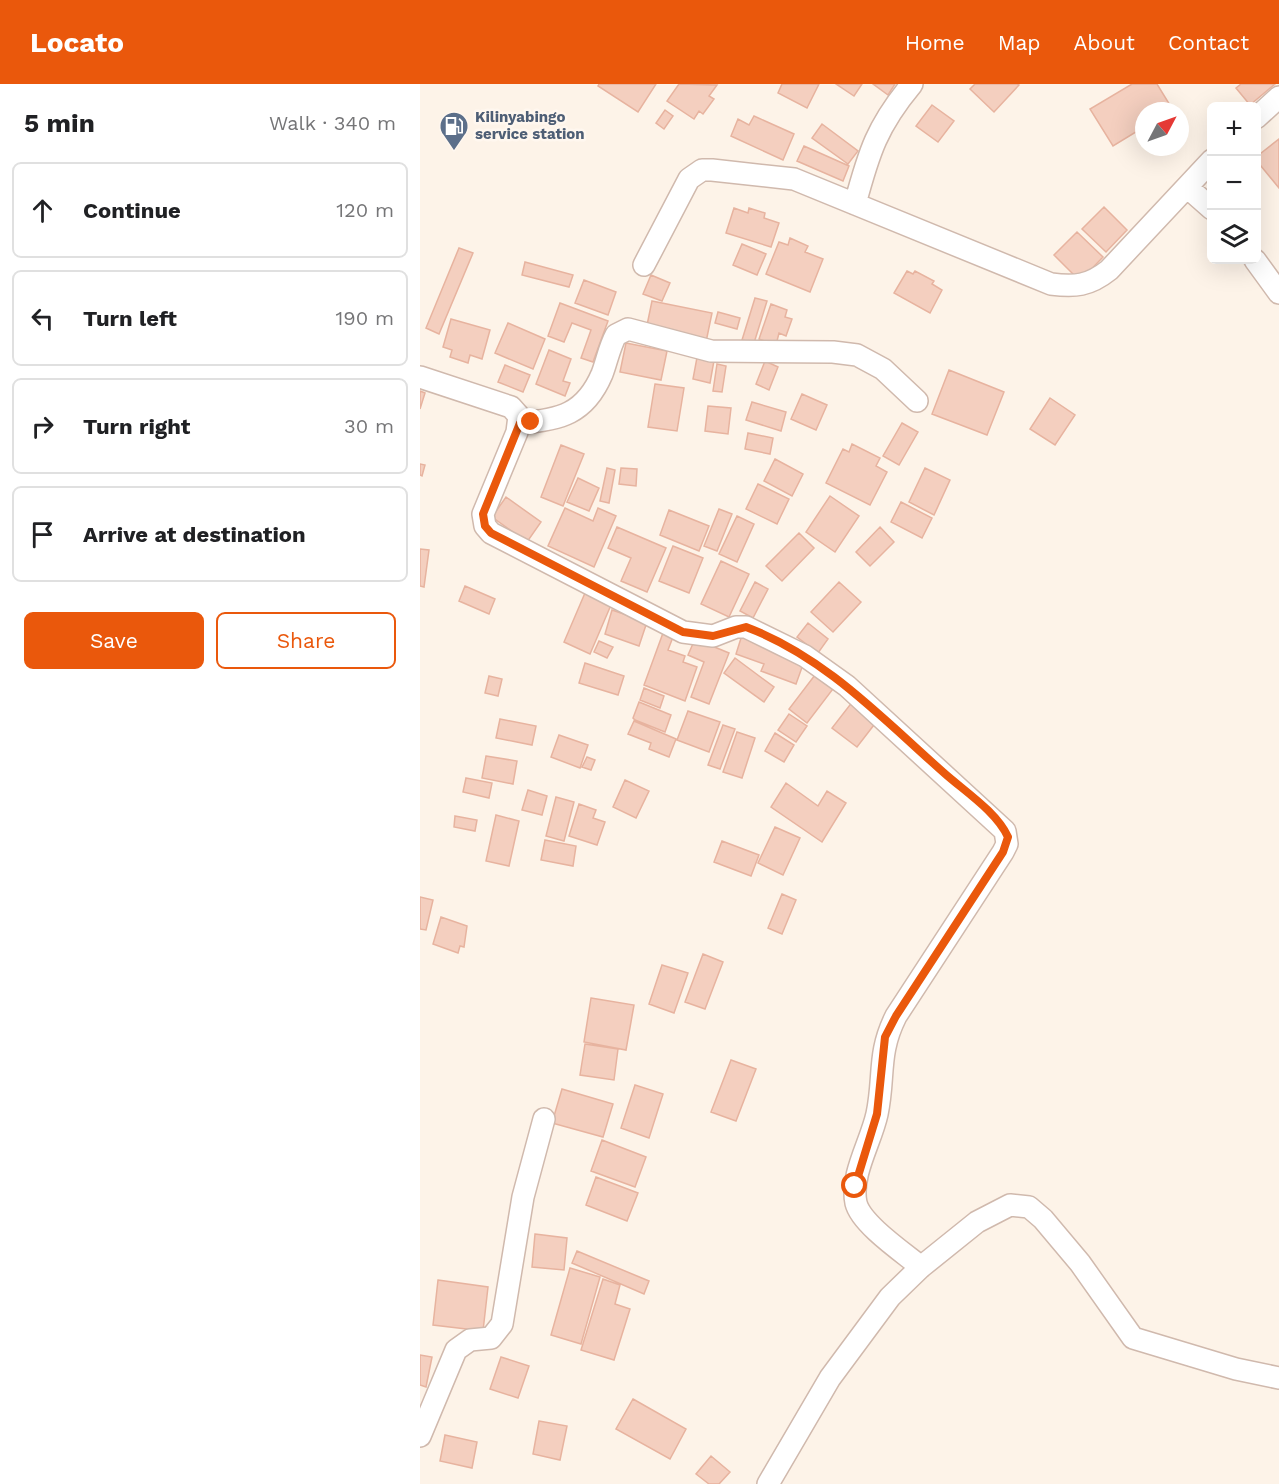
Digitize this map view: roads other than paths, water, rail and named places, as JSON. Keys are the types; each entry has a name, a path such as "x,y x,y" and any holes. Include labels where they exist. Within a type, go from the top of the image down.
{"street":[{"path":"855,204 873,141 888,115 912,84"},
{"path":"1261,114 1279,97"},
{"path":"644,265 689,178 702,170 748,172 794,179 833,193 1050,284 1076,287 1090,284 1109,270 1207,165"},
{"path":"1187,187 1207,205"},
{"path":"1258,264 1279,293"},
{"path":"520,423 563,416 587,401 603,373 616,335 628,329 711,351 746,353 808,351 857,355 883,369 917,401"},
{"path":"420,376 511,407 519,416 520,423 483,514 485,526 491,533 683,632 713,636 746,627 805,656 847,686 1005,831 1007,844 1003,852 896,1016 885,1037 877,1114 855,1186 856,1204 862,1216 921,1267"},
{"path":"420,1436 456,1350 470,1340 491,1338 502,1324 523,1197 544,1119"},
{"path":"768,1484 830,1378 890,1297 921,1267 977,1222 1010,1205 1020,1204 1029,1207 1043,1219 1080,1263 1134,1338 1226,1366 1279,1378"}],"place":[{"name":"Kilinyabingo service station","path":"454,152"}]}
